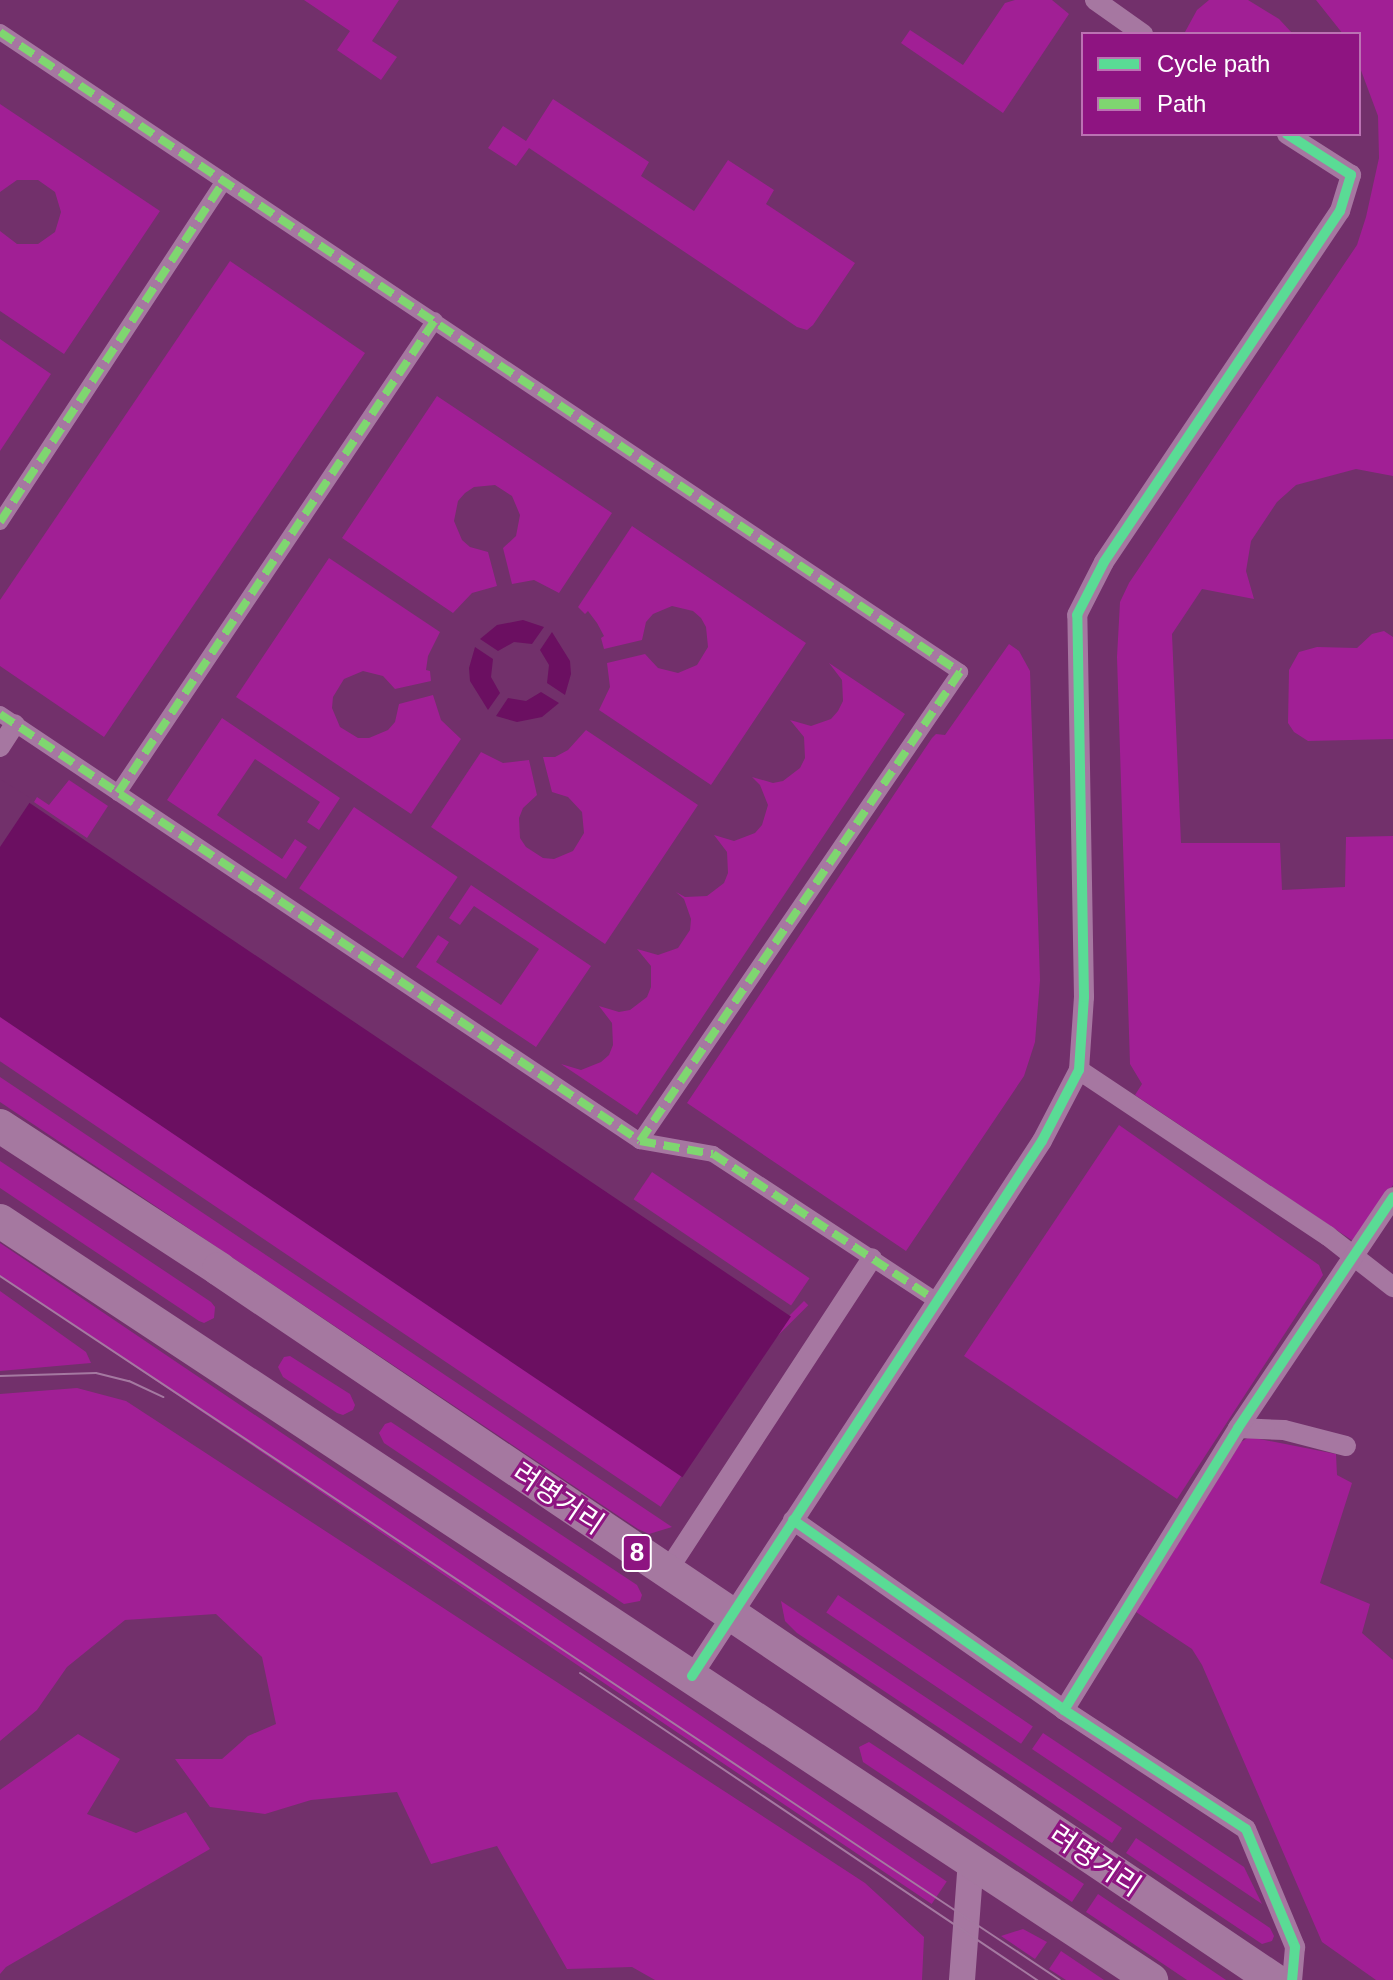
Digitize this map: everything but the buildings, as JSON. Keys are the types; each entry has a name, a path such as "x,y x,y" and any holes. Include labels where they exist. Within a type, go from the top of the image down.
{"highway":[{"name":"려명거리","path":"0,1126 219,1269 729,1616 1274,1980"},
{"path":"0,1221 1151,1980"}],"street":[{"path":"1095,0 1140,32"},
{"path":"0,32 960,672 640,1141"},
{"path":"692,1676 1060,1112 1079,1070 1084,997 1077,615 1104,562 1340,211 1351,175 1290,136"},
{"path":"0,522 224,181"},
{"path":"118,793 435,320"},
{"path":"0,747 8,719 640,1141 713,1154 938,1302"},
{"path":"1079,1070 1328,1236 1393,1287"},
{"path":"1064,1710 1238,1428 1393,1197"},
{"path":"666,1573 872,1258"},
{"path":"1238,1428 1284,1430 1346,1446"},
{"path":"793,1520 1064,1710 1246,1829 1295,1947 1292,1980"},
{"path":"962,1980 971,1859"}],"shaded area":[{"path":"304,0 399,0 372,41 397,57 381,80 337,50 350,31"},
{"path":"1052,0 1069,14 1003,113 901,43 910,30 963,65 1005,3"},
{"path":"1209,0 1248,0 1279,19 1291,32 1185,32 1197,10"},
{"path":"1316,0 1393,0 1393,476 1356,469 1296,485 1277,502 1251,541 1246,571 1254,599 1202,589 1172,634 1181,843 1280,843 1282,890 1345,887 1346,837 1393,836 1393,1185 1353,1241 1135,1095 1142,1084 1130,1064 1117,657 1120,602 1129,583 1357,245 1379,158 1378,116 1361,70 1361,32 1341,32"},
{"path":"553,99 649,162 641,176 694,211 728,160 774,190 766,204 855,263 813,325 807,330 797,327 529,148 516,166 488,148 503,126 526,141"},
{"path":"0,104 160,211 64,354 0,311 0,231 17,244 38,244 55,232 61,212 55,192 38,180 17,180 0,192"},
{"path":"230,261 365,353 104,737 0,666 0,600"},
{"path":"0,339 51,374 0,451"},
{"path":"437,396 612,513 559,593 534,580 512,584 503,548 516,536 520,515 512,496 495,485 474,487 465,493 458,501 454,521 462,540 470,547 488,552 497,586 472,593 453,613 342,538"},
{"path":"632,526 806,643 711,785 599,710 610,687 607,663 645,654 658,668 678,673 697,665 708,647 706,627 701,618 693,611 672,606 653,614 646,622 642,640 604,649 601,638 604,636 597,623 588,611 585,614 578,607"},
{"path":"329,558 440,632 428,656 426,670 430,671 431,681 395,689 383,676 363,671 344,679 333,697 332,708 340,727 358,738 369,738 388,730 395,722 399,704 433,695 441,720 461,739 411,814 236,697"},
{"path":"523,620 544,627 532,644 514,642 498,651 480,639 497,625"},
{"path":"1384,631 1393,637 1393,739 1308,741 1294,732 1288,723 1289,670 1299,652 1317,647 1357,648 1372,634"},
{"path":"552,632 570,661 571,674 565,695 547,683 549,665 540,650"},
{"path":"1009,644 1019,651 1030,671 1040,980 1035,1042 1024,1076 906,1251 687,1103 932,738 936,734 945,735"},
{"path":"475,647 493,659 491,677 500,693 488,710 470,681 469,668"},
{"path":"829,663 905,714 637,1115 561,1064 581,1070 609,1055 613,1045 612,1023 599,1006 619,1012 630,1010 647,997 651,987 651,966 637,949 658,955 678,948 690,930 691,919 684,899 676,892 685,897 707,896 724,883 728,873 727,852 714,835 734,841 755,833 762,825 768,805 760,785 752,777 773,783 783,781 800,768 805,758 804,737 790,720 811,726 831,719 843,701 842,680"},
{"path":"541,692 559,703 542,717 517,722 496,716 508,698 526,701"},
{"path":"222,718 340,798 319,830 307,822 320,802 255,759 217,815 282,859 295,839 307,847 286,879 167,800"},
{"path":"586,730 698,805 605,944 431,827 481,752 503,763 529,760 537,795 523,808 519,818 520,838 526,847 543,858 554,859 573,851 584,833 582,812 568,797 552,792 543,757 555,757 568,750"},
{"path":"69,780 108,806 87,838 34,802 37,797 49,805"},
{"path":"0,783 791,1316 682,1477 0,1017"},
{"path":"354,807 458,877 403,958 299,888"},
{"path":"471,885 591,966 536,1047 416,967 438,935 449,942 436,962 501,1005 539,949 474,906 460,925 449,918"},
{"path":"0,984 696,1454 661,1507 0,1061"},
{"path":"0,1077 672,1527 649,1534 638,1529 0,1102"},
{"path":"1119,1125 1319,1265 1323,1275 1177,1499 964,1356"},
{"path":"0,1161 211,1302 215,1307 214,1318 204,1323 199,1321 0,1188"},
{"path":"652,1172 810,1278 791,1306 634,1199"},
{"path":"0,1243 947,1882 932,1904 0,1276"},
{"path":"0,1291 86,1352 91,1363 0,1371"},
{"path":"804,1301 808,1305 679,1435 675,1430"},
{"path":"290,1356 350,1394 355,1405 353,1410 343,1415 337,1413 283,1377 278,1367 284,1357"},
{"path":"77,1388 126,1401 865,1883 924,1937 922,1980 655,1980 632,1967 567,1969 497,1846 431,1864 397,1792 311,1800 265,1814 210,1807 175,1759 222,1759 248,1736 276,1724 262,1657 216,1614 125,1620 67,1667 37,1710 0,1741 0,1394"},
{"path":"391,1422 637,1585 642,1595 640,1601 624,1604 384,1443 379,1433 385,1424"},
{"path":"1249,1437 1336,1454 1337,1475 1352,1483 1320,1583 1370,1604 1362,1633 1393,1660 1393,1980 1376,1980 1322,1942 1202,1665 1192,1649 1136,1612 1241,1442"},
{"path":"838,1595 1033,1726 1021,1744 826,1612"},
{"path":"781,1601 1122,1828 1112,1843 797,1633 785,1621"},
{"path":"1043,1733 1244,1867 1262,1904 1032,1749"},
{"path":"78,1734 120,1759 87,1814 136,1833 186,1812 210,1849 6,1967 0,1974 0,1790"},
{"path":"869,1742 1084,1884 1072,1902 863,1762 859,1747"},
{"path":"1136,1838 1270,1928 1274,1936 1272,1941 1262,1944 1126,1853"},
{"path":"1098,1894 1226,1980 1187,1980 1086,1912"},
{"path":"1023,1929 1047,1942 1035,1959 1001,1936"},
{"path":"1061,1951 1104,1980 1066,1980 1049,1969"}],"pier":[{"path":"0,779 32,799 0,847"}],"tram line":[{"path":"0,1276 1060,1980"},
{"path":"0,1376 96,1373 129,1381 163,1397"},
{"path":"580,1673 1037,1980"}],"marked path":[{"path":"0,32 960,672 640,1141"},
{"path":"0,522 224,181"},
{"path":"118,793 435,320"},
{"path":"0,714 640,1141 713,1154 938,1302"}],"cycle path":[{"path":"692,1676 1042,1141 1079,1070 1084,997 1077,615 1104,562 1340,211 1351,175 1290,136"},
{"path":"1064,1710 1238,1428 1393,1197"},
{"path":"793,1520 1064,1710 1246,1829 1295,1947 1292,1980"}]}
